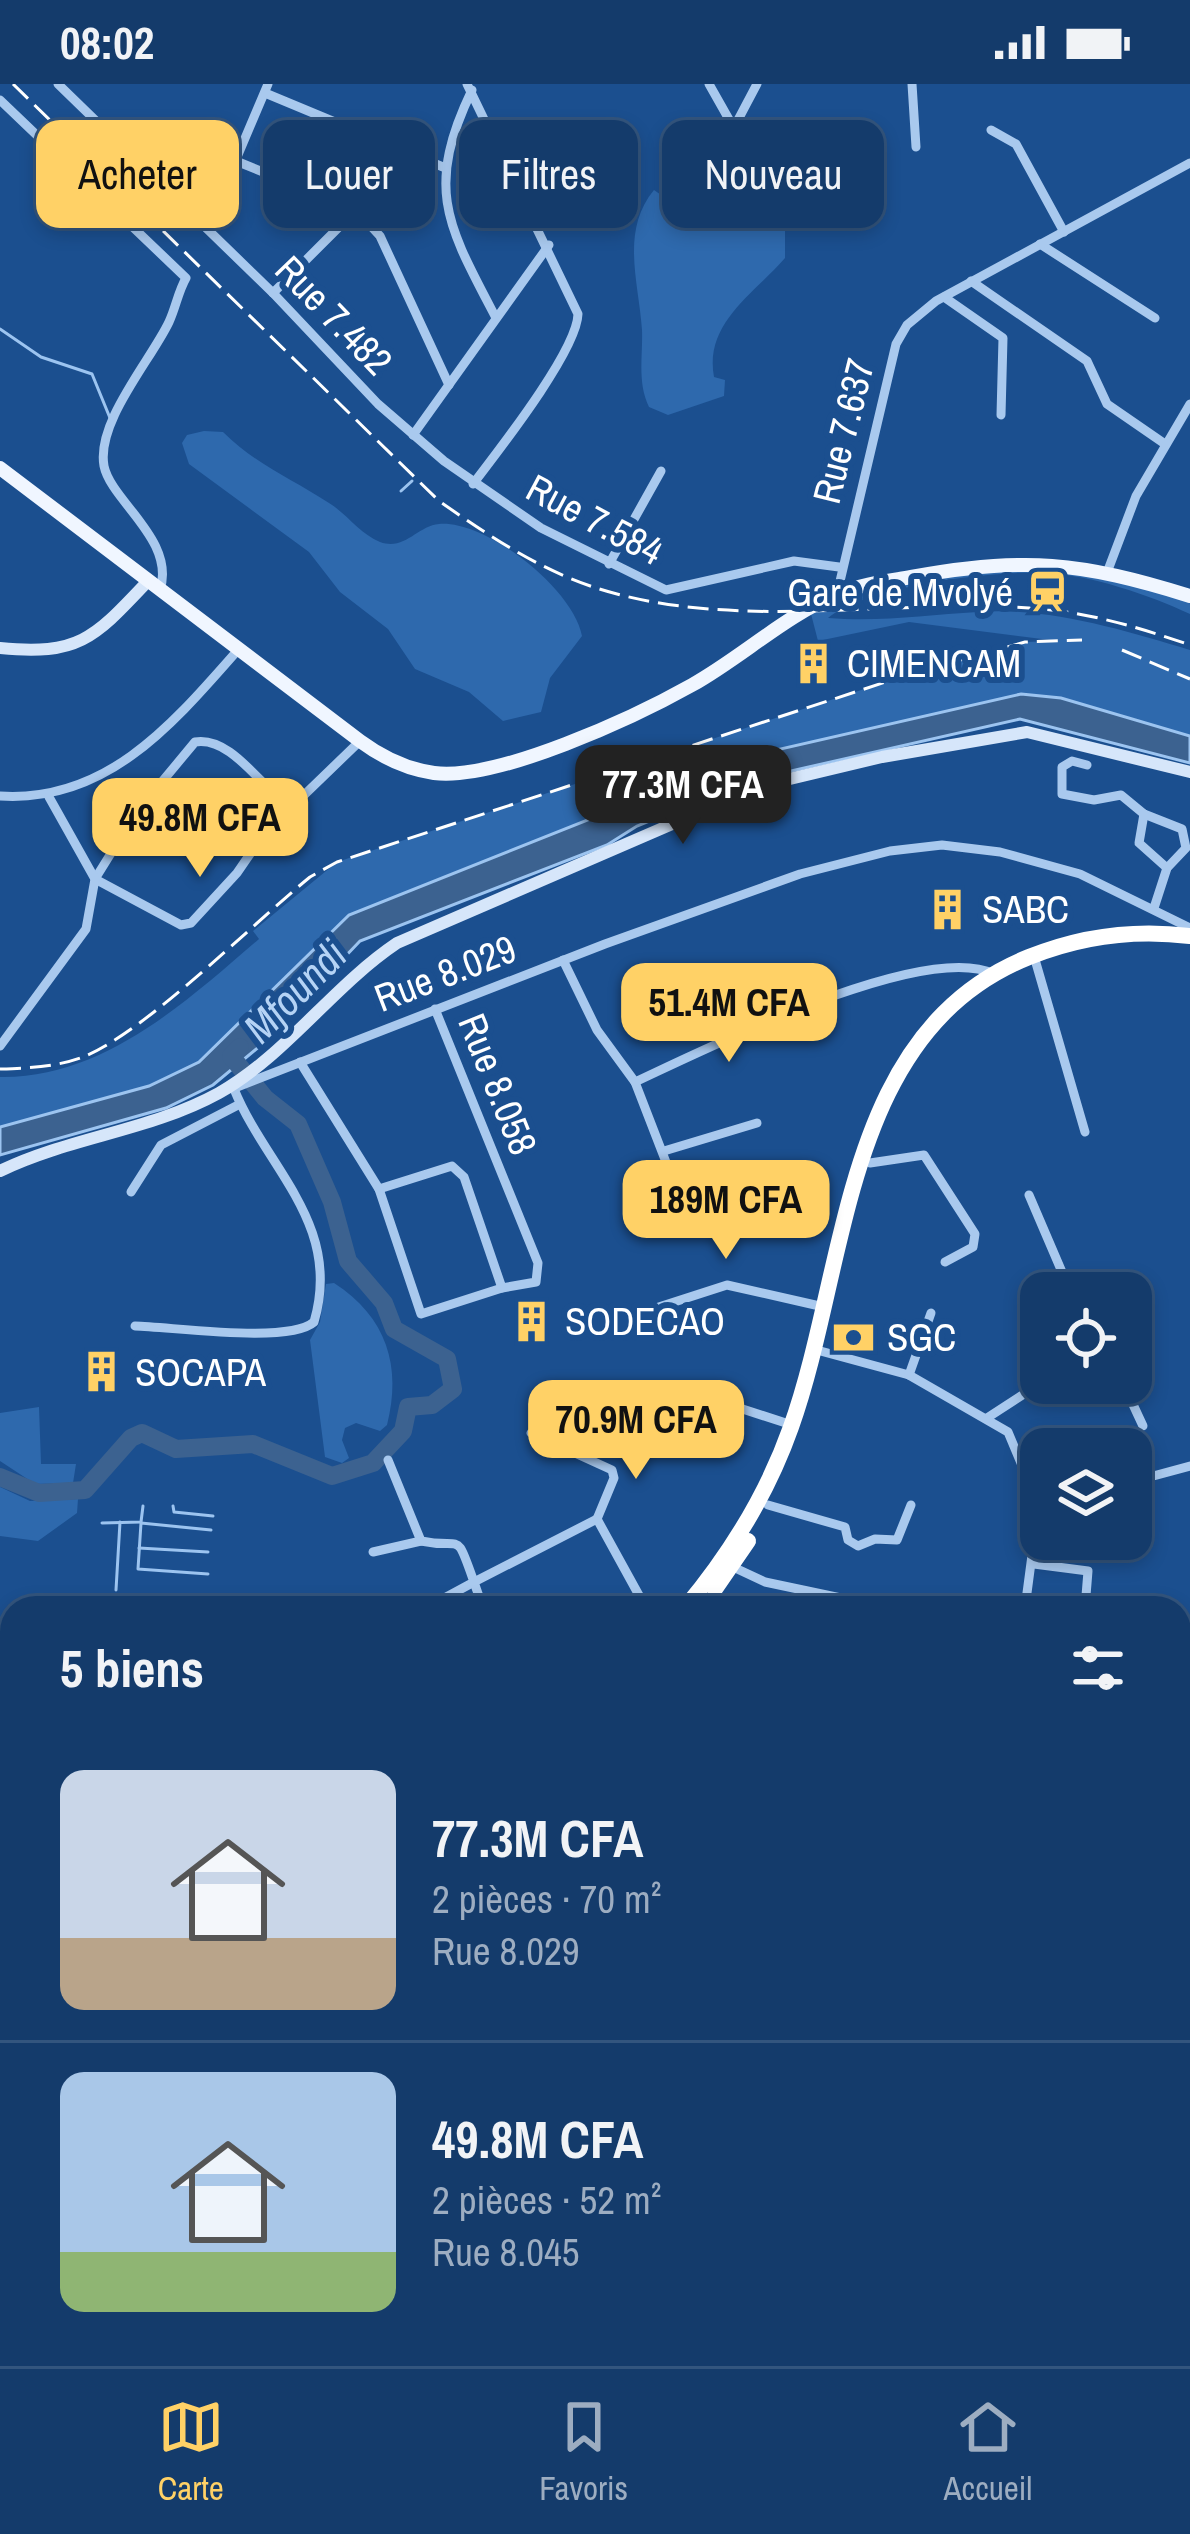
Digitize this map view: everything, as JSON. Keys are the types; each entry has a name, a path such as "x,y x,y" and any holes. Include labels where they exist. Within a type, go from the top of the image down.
{"highway":[{"path":"695,1596 748,1522 792,1425 887,1111 926,1044 992,986 1036,963 1095,946 1190,936"},
{"path":"709,1596 733,1567 768,1505 797,1433 856,1181 893,1078 938,1019 994,974 1090,938 1190,936"}],"main road":[{"path":"0,468 237,651 359,741 403,766 474,772 620,721 693,684 831,597 988,564 1108,570 1190,596"},
{"path":"0,648 58,651 82,643 154,586"},
{"path":"230,1089 360,968 397,944 760,786 1027,732 1190,772"},
{"name":"Rue 8.029","path":"0,1171 41,1153 150,1123 230,1089"}],"street":[{"path":"709,84 729,120"},
{"path":"740,120 757,84"},
{"path":"912,84 916,147"},
{"name":"Rue 7.482","path":"62,85 97,120"},
{"path":"470,87 442,167 444,194 466,260 496,318"},
{"path":"470,87 575,300 578,326 473,484"},
{"path":"239,154 266,88 442,167"},
{"path":"0,100 186,278 171,318 112,424 104,454 109,481 132,505 160,558 154,586"},
{"path":"991,130 1016,144 1064,232"},
{"name":"Rue 7.637","path":"831,597 896,344 920,311 1190,163"},
{"name":"Rue 7.482","path":"207,228 413,434"},
{"path":"273,293 338,228"},
{"path":"373,228 449,385"},
{"path":"1040,244 1154,318"},
{"path":"413,434 548,245"},
{"path":"971,281 1087,361 1107,404 1165,444"},
{"path":"944,297 1003,338 1001,415"},
{"path":"1108,570 1136,496 1190,404"},
{"name":"Rue 7.584","path":"413,434 473,484 609,564 675,592 794,561 839,568"},
{"path":"609,564 661,471"},
{"path":"0,796 49,797 102,776 159,732 237,651"},
{"path":"0,1046 86,929 95,879 136,813 195,742 209,740 222,746 285,803"},
{"path":"49,797 95,879 182,925 191,923 237,873 285,803 301,798 359,741"},
{"path":"1087,765 1072,761 1062,767 1062,794 1094,800 1121,795 1144,814 1182,829 1186,848 1167,868 1154,908"},
{"path":"1144,814 1138,843 1167,868"},
{"name":"Rue 8.029","path":"230,1089 800,874 919,847 1000,852 1080,874 1154,908 1190,936"},
{"path":"562,960 597,1030 634,1082 688,1219 700,1218"},
{"path":"1036,963 1084,1132"},
{"path":"634,1082 861,987 963,968 994,974"},
{"name":"Rue 8.058","path":"379,1189 452,1166 464,1177 502,1288 536,1282 538,1263 435,1009"},
{"path":"300,1062 379,1189 421,1313 502,1288"},
{"path":"135,1326 260,1335 304,1330 314,1322 320,1270 305,1214 289,1176 230,1089"},
{"path":"131,1192 161,1144 240,1104"},
{"path":"664,1151 757,1123"},
{"path":"870,1163 924,1154 975,1234 974,1247 945,1262"},
{"path":"1029,1196 1062,1272"},
{"path":"634,1315 727,1285 824,1306"},
{"path":"909,1375 931,1313"},
{"path":"816,1350 909,1375 999,1424 1015,1446 1020,1463"},
{"path":"986,1418 1020,1396"},
{"path":"688,1399 718,1401 792,1425"},
{"path":"1133,1404 1143,1426"},
{"path":"531,1433 612,1470 597,1519 639,1596"},
{"path":"388,1460 421,1541"},
{"path":"1152,1476 1190,1466"},
{"path":"768,1505 844,1527 848,1540 858,1546 875,1539 897,1540 911,1505"},
{"path":"447,1596 597,1519"},
{"path":"373,1552 421,1541 452,1540 460,1545 479,1596"},
{"path":"1027,1596 1034,1560"},
{"path":"1034,1564 1088,1570 1086,1596"},
{"path":"733,1567 764,1582 831,1596"}],"shaded area":[{"path":"654,190 662,196 662,228 785,228 785,258 734,311 717,341 714,377 725,380 724,396 668,415 649,407 643,388 634,258 638,221"},
{"path":"223,432 380,542 404,541 439,524 459,526 526,561 563,599 582,636 550,678 541,712 503,721 469,692 415,669 388,629 340,592 309,552 189,464 182,443 187,435"},
{"path":"1033,562 1190,596 1190,614 1101,582 1023,573 964,577 901,589 871,597 828,618 1032,613 1190,650 1190,736 1061,698 746,757 349,915 199,1062 149,1086 0,1127 0,1077 73,1065 140,1032 259,939 253,931 337,862 907,675 1025,642 1058,641 909,622 818,641 810,610 837,594"},
{"path":"334,1283 367,1311 378,1328 391,1364 392,1383 387,1425 380,1431 356,1423 345,1428 342,1440 349,1458 342,1463 325,1457 310,1340 320,1322 326,1284"},
{"path":"39,1407 41,1464 76,1464 73,1483 35,1484 0,1461 0,1413"},
{"path":"0,1487 30,1501 78,1499 77,1513 38,1541 0,1536"}],"water":[{"path":"1021,694 1061,698 1190,736 1190,763 1020,719 747,781 637,826 607,845 360,941 260,1046 213,1085 166,1108 0,1155 0,1127 149,1086 199,1062 349,915 746,757"}],"waterway":[{"path":"0,329 41,357 92,374 110,418"},
{"path":"401,491 412,481"},
{"name":"Mfoundi","path":"0,1477 39,1493 85,1490 131,1438 142,1433 176,1449 253,1444 332,1476 373,1463 403,1431 408,1407 432,1405 453,1389 447,1359 394,1329 384,1303 348,1261 332,1202 298,1124 265,1098 231,1056 240,1047"},
{"path":"102,1523 141,1522 143,1506"},
{"path":"173,1506 174,1512 213,1516"},
{"path":"116,1590 120,1522"},
{"path":"208,1574 138,1569 141,1523 211,1530"},
{"path":"139,1548 208,1552"}],"railway":[{"path":"13,84 439,501 546,567 592,587 668,604 770,611 1029,608 1111,621 1190,645"},
{"path":"0,1069 63,1063 109,1044 167,1001 310,877 337,862 907,675 1025,642 1082,640"},
{"path":"1122,650 1190,679"}],"place":[{"name":"Gare de Mvolyé","path":"1047,592"},
{"name":"CIMENCAM","path":"813,663"},
{"name":"SABC","path":"948,909"},
{"name":"SODECAO","path":"531,1321"},
{"name":"SGC","path":"853,1337"},
{"name":"SOCAPA","path":"101,1372"}]}
